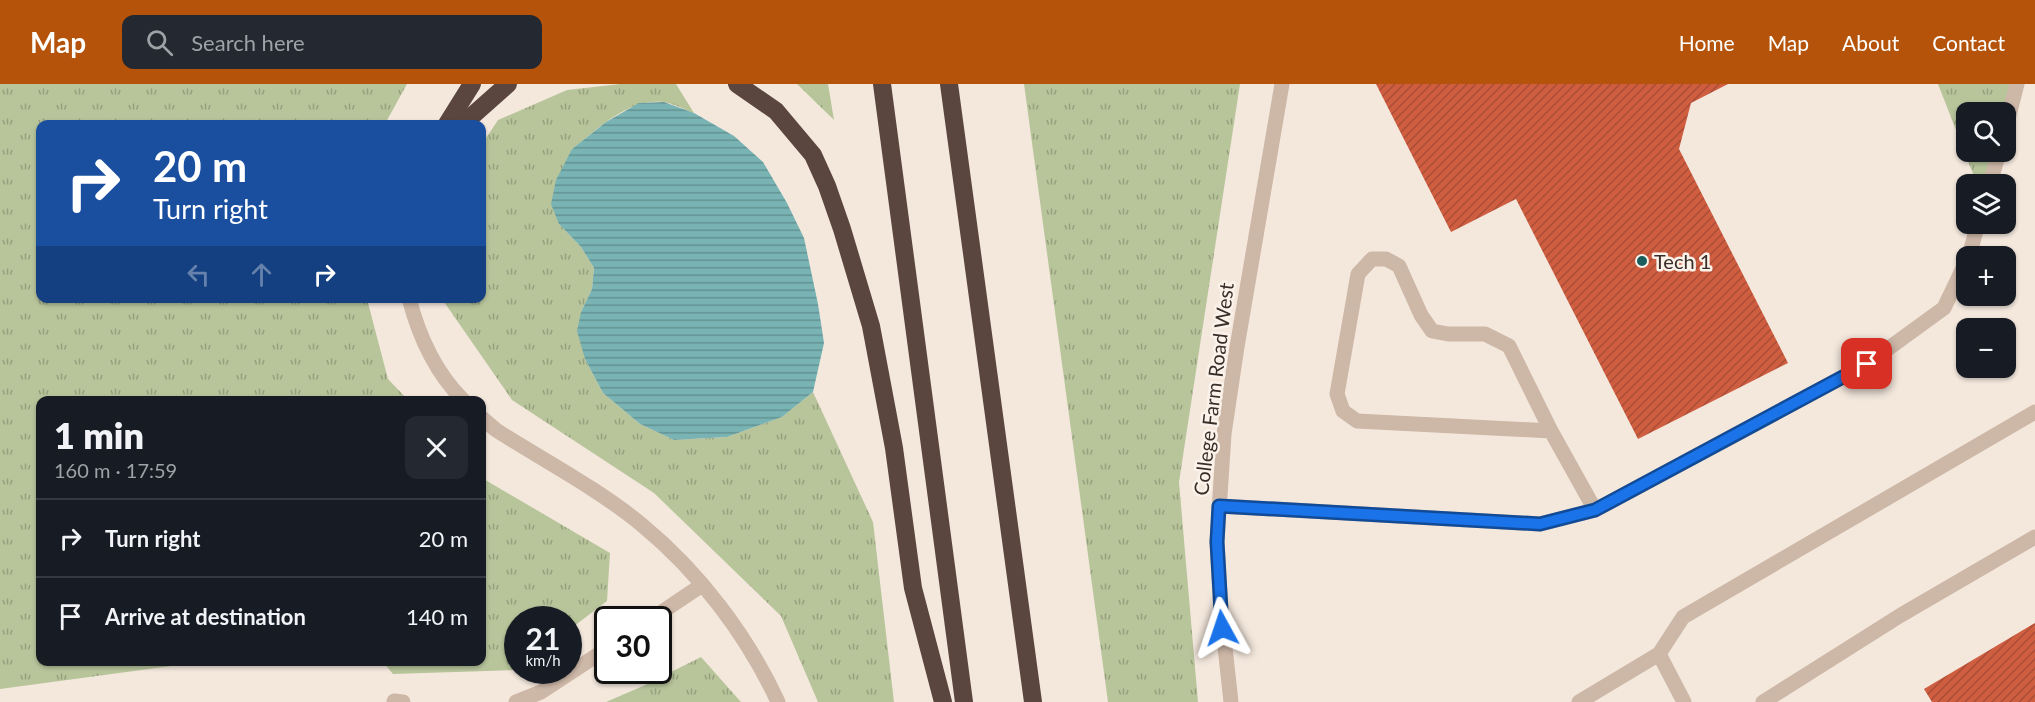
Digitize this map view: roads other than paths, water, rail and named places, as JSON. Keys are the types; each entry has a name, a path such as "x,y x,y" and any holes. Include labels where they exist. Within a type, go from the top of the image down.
{"highway":[{"path":"450,120 472,84"},
{"path":"468,120 508,84"},
{"path":"737,84 776,111 813,155 842,229 871,326 894,448 913,588 943,702"},
{"path":"882,84 964,702"},
{"path":"949,84 1033,702"},
{"path":"956,136 957,84"}],"street":[{"name":"College Farm Road West","path":"1231,702 1221,610 1217,542 1219,506 1230,393 1282,84"},
{"path":"2012,102 2017,84"},
{"path":"1551,431 1357,421 1343,411 1337,394 1358,274 1372,259 1386,260 1399,266 1421,315 1432,331 1448,334 1485,334 1509,346 1551,431 1595,510"},
{"path":"1219,506 1540,524 1595,510 1867,364 1944,308 1956,283"},
{"path":"411,303 424,344 437,368 460,396"},
{"path":"1579,702 1659,654 1683,617 2035,412"},
{"path":"486,421 496,430 611,502 667,546 702,585 747,645 767,678 778,702"},
{"path":"1762,702 1901,615 2035,537"},
{"path":"671,606 702,585"},
{"path":"1659,654 1683,702"},
{"path":"516,702 541,692 594,657"},
{"path":"394,701 403,702"}],"water":[{"path":"664,102 694,113 734,136 763,162 804,238 818,304 824,343 813,392 782,417 727,437 674,440 640,424 603,393 585,359 577,331 581,312 592,289 594,268 581,247 559,224 551,204 556,180 572,149 606,122 639,103"}],"place":[{"name":"Tech 1","path":"1642,261"}]}
